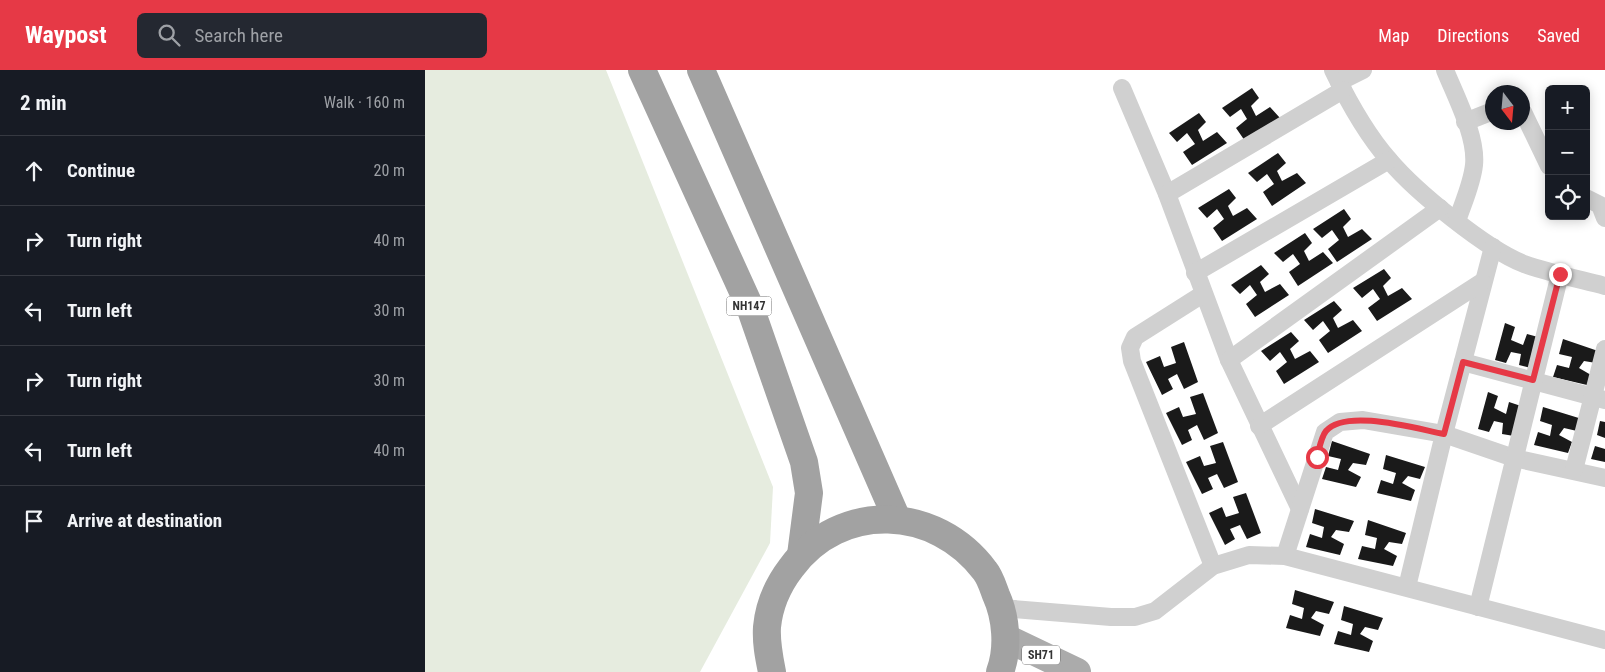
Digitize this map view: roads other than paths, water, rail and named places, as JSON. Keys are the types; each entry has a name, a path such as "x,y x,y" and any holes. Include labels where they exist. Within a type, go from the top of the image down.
{"highway":[{"name":"NH147","path":"642,70 750,307 793,428 804,462 809,493 801,554"},
{"path":"701,70 897,519"},
{"name":"NH147","path":"752,672 770,661 767,626 771,605 782,580 801,554 819,540 838,529 863,521 897,519 921,524 943,533 965,548 986,572 1002,608 1006,638 1000,672"}],"main road":[{"name":"SH71","path":"1006,638 1077,672"}],"street":[{"path":"1167,194 1338,81 1363,70"},
{"path":"1445,70 1473,146 1474,168 1457,221"},
{"path":"1338,81 1389,160 1440,208 1457,221 1493,247 1523,264 1605,285"},
{"path":"1122,88 1167,194 1229,360 1300,509"},
{"path":"1465,122 1485,114"},
{"path":"1530,127 1545,158"},
{"path":"1195,273 1389,160"},
{"path":"1590,200 1600,205 1605,218"},
{"path":"1229,360 1440,208"},
{"path":"1407,587 1482,282 1493,247"},
{"path":"1478,607 1560,274"},
{"path":"1259,426 1482,282"},
{"path":"1203,294 1135,337 1130,348 1132,361 1213,566"},
{"path":"1574,470 1599,398 1605,349"},
{"path":"1463,362 1599,398"},
{"path":"1285,556 1325,432 1340,422 1363,420 1444,434 1514,458 1605,478"},
{"path":"1002,608 1111,617 1135,617 1155,611 1213,566 1249,555 1285,556 1605,640"}]}
